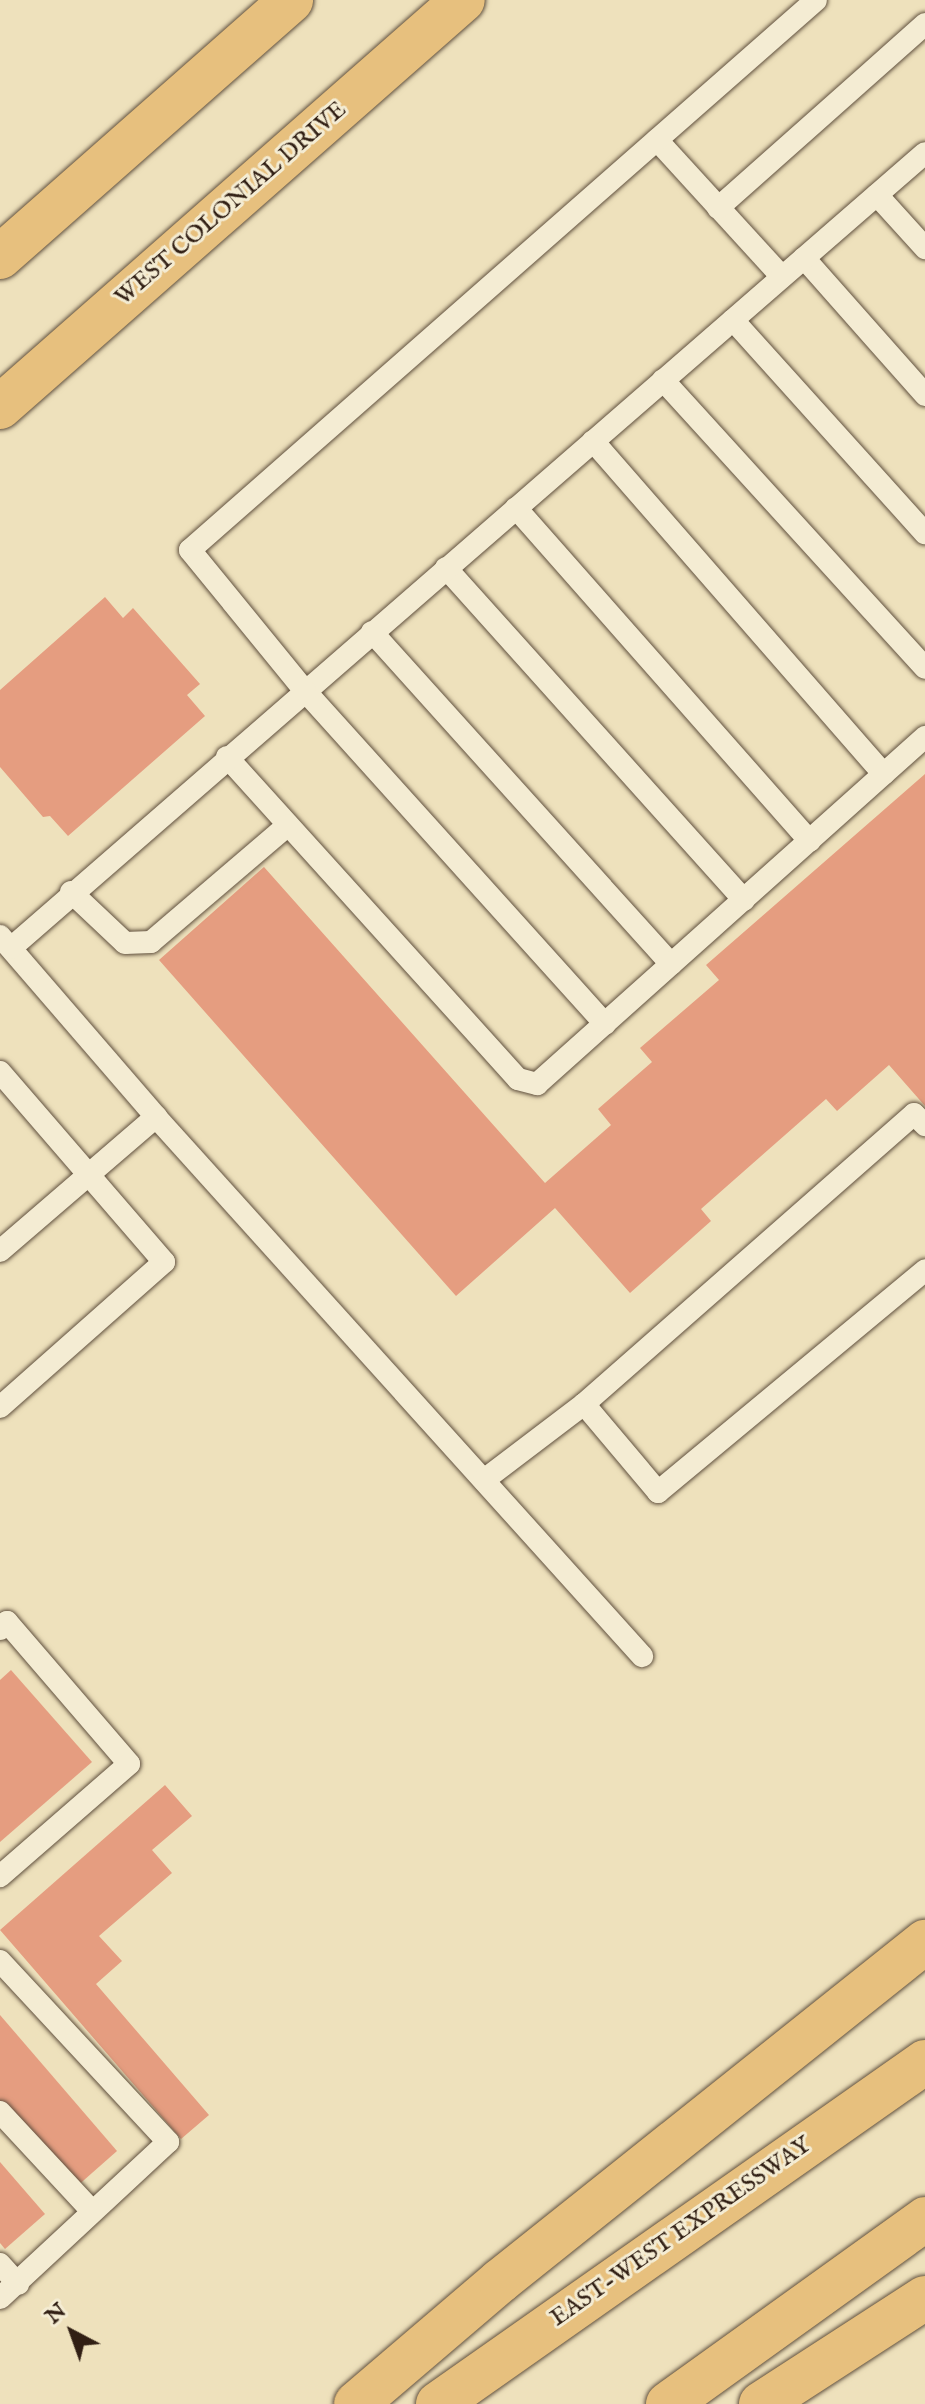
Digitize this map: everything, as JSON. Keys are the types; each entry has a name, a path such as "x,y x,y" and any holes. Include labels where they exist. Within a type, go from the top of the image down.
{"highway":[{"path":"0,257 291,0"},
{"name":"WEST COLONIAL DRIVE","path":"0,407 463,0"},
{"path":"356,2404 500,2281 925,1942"},
{"name":"EAST-WEST EXPRESSWAY","path":"438,2404 925,2062"},
{"path":"668,2404 925,2219"},
{"path":"761,2404 925,2298"}],"lane":[{"path":"605,1024 305,691 190,550 816,0"},
{"path":"718,208 925,24"},
{"path":"657,140 782,277"},
{"path":"642,1656 156,1117 6,942 71,892 925,153"},
{"path":"877,195 925,248"},
{"path":"804,258 925,395"},
{"path":"733,320 925,533"},
{"path":"663,380 925,668"},
{"path":"593,441 883,774"},
{"path":"516,508 810,841"},
{"path":"446,568 744,900"},
{"path":"372,632 671,964"},
{"path":"227,757 518,1079 537,1084 925,737"},
{"path":"71,892 125,943 151,942 288,825"},
{"path":"0,1072 90,1172 164,1262 0,1407"},
{"path":"484,1480 584,1404 914,1114 925,1125"},
{"path":"0,1251 156,1117"},
{"path":"584,1404 658,1492 925,1270"},
{"path":"0,1629 7,1622 129,1764 0,1876"},
{"path":"0,1961 168,2142 0,2298"},
{"path":"0,2112 92,2211"},
{"path":"0,2264 18,2284"}],"building":[{"path":"105,597 123,618 133,608 200,684 187,695 205,716 68,836 50,816 43,817 0,767 0,690"},
{"path":"925,774 925,1106 889,1065 837,1111 826,1099 701,1209 711,1221 630,1293 555,1208 456,1296 159,960 264,867 545,1183 611,1125 598,1109 652,1062 640,1048 719,980 706,965"},
{"path":"11,1670 92,1762 0,1842 0,1680"},
{"path":"165,1785 192,1816 152,1850 172,1873 99,1936 122,1961 96,1984 209,2115 181,2139 0,1930"},
{"path":"0,2015 117,2151 75,2188 0,2101"},
{"path":"0,2162 45,2214 5,2249 0,2243"}]}
